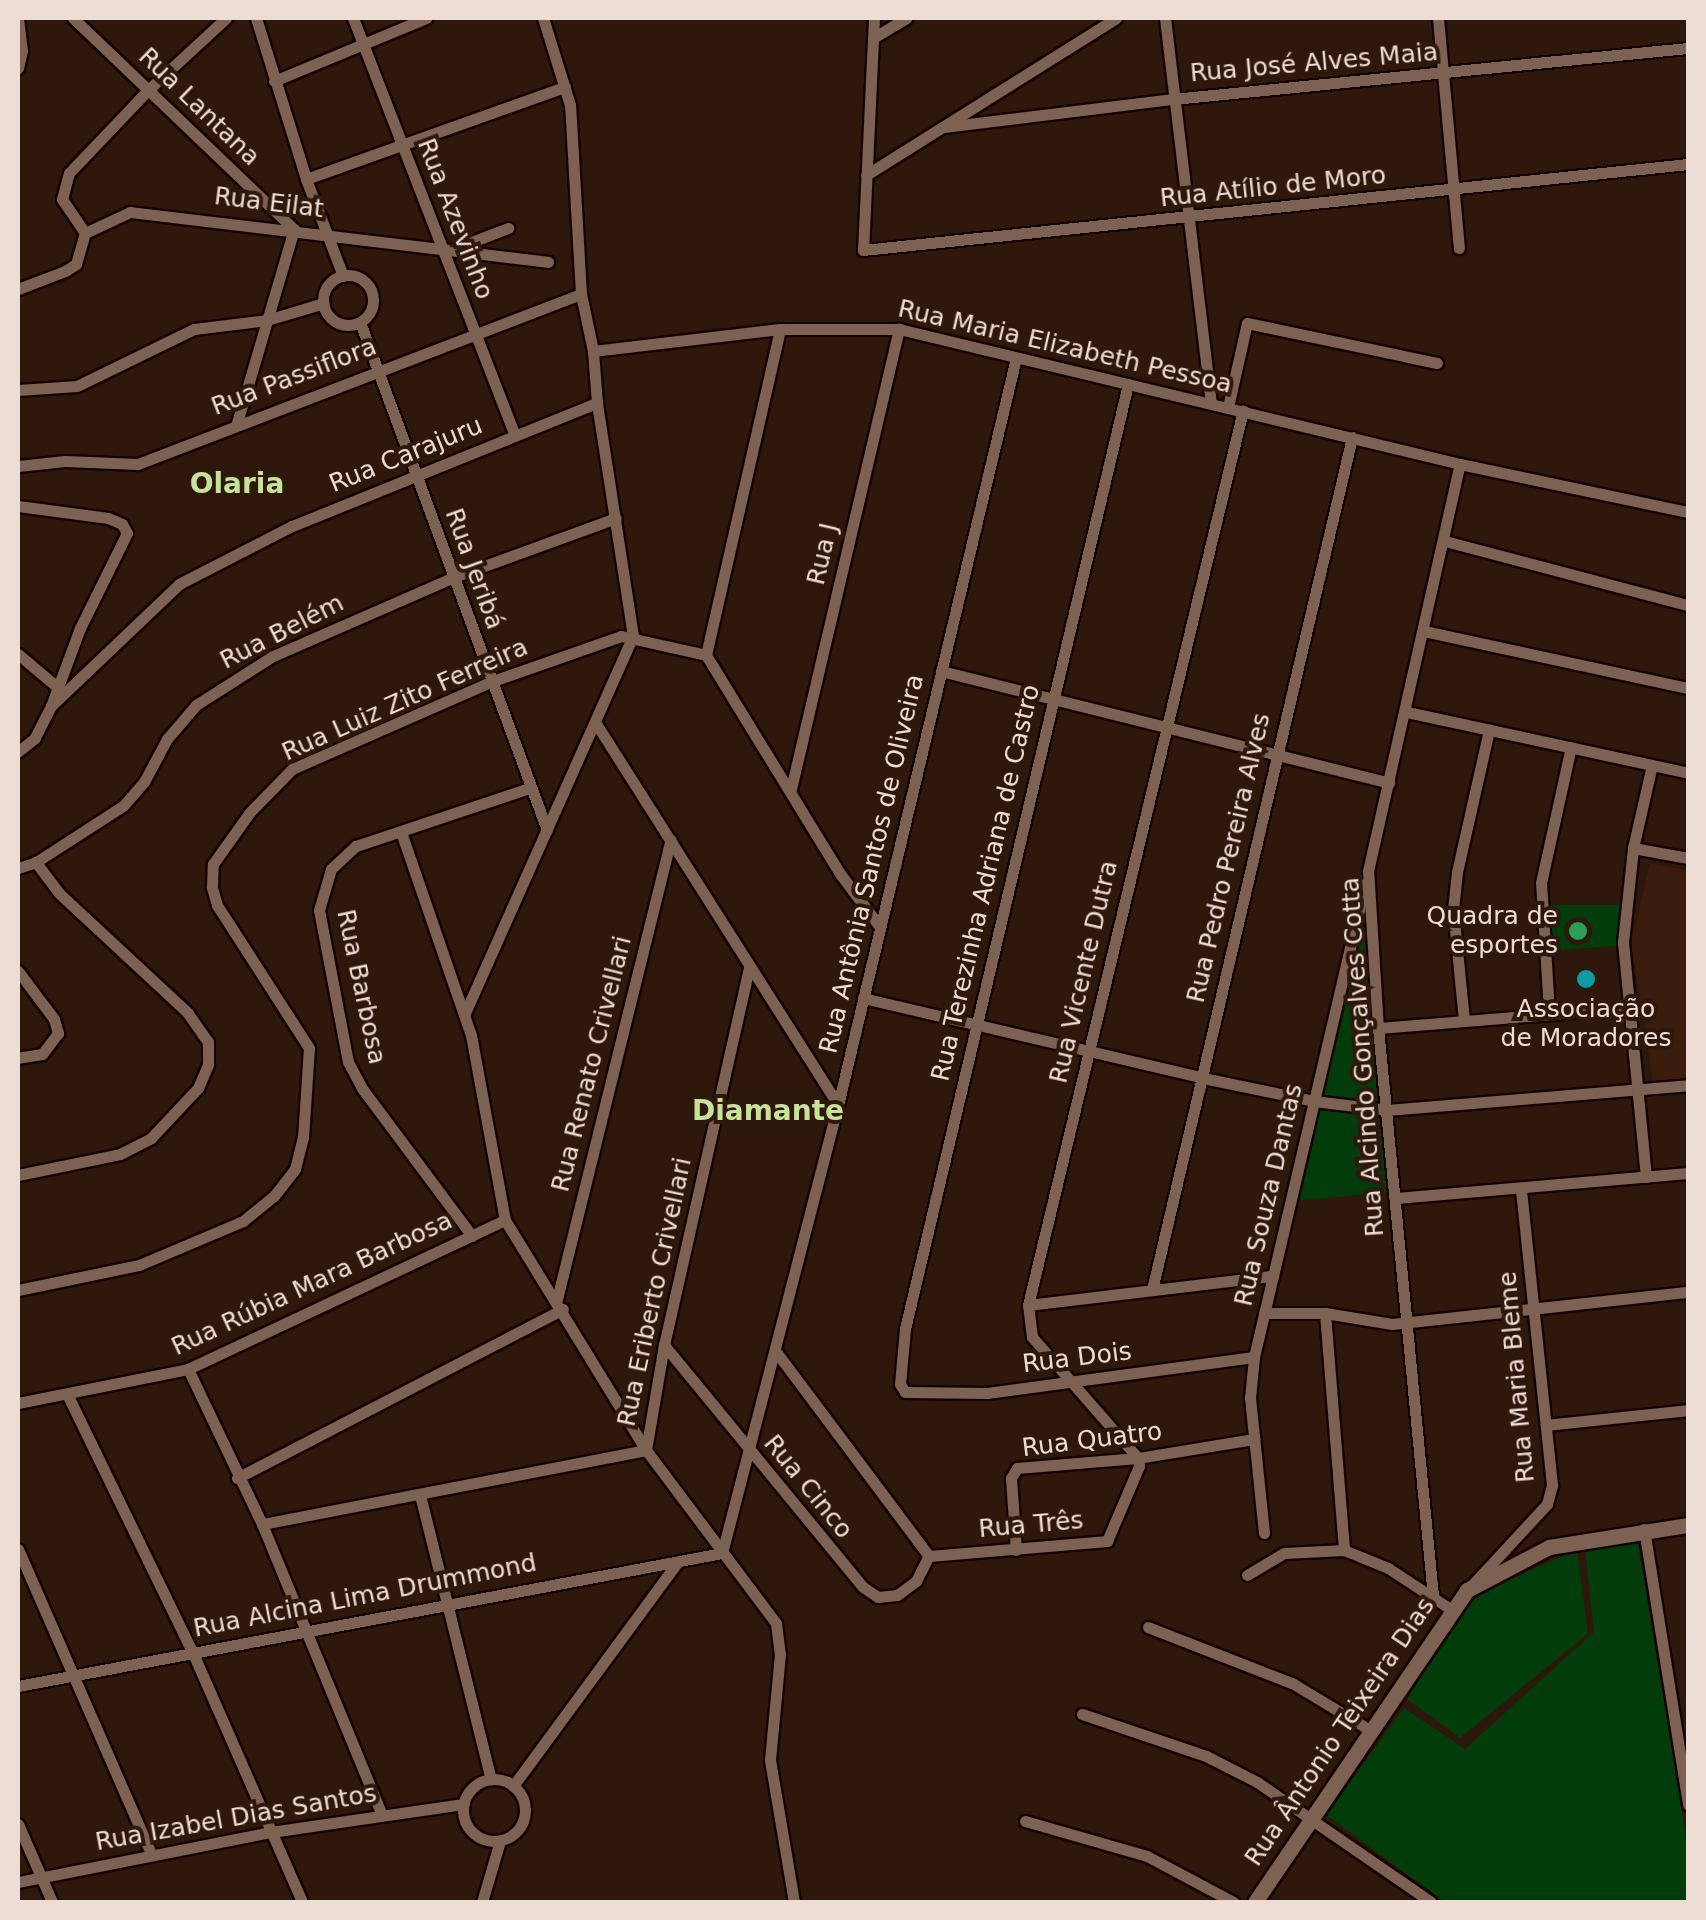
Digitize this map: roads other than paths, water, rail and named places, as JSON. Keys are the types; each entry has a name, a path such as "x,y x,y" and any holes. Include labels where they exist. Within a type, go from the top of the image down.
{"main road":[{"path":"1467,1590 1549,1547 1644,1528 1688,1525"},
{"name":"Rua Ântonio Teixeira Dias","path":"1255,1902 1467,1590"}],"street":[{"name":"Rua Lantana","path":"73,18 294,229"},
{"path":"18,289 76,264 84,233 62,199 62,185 148,90 226,18"},
{"path":"256,18 324,233 343,276"},
{"name":"Rua Azevinho","path":"354,18 402,145 449,248 515,436"},
{"path":"274,81 426,18"},
{"path":"465,1013 633,636 597,402 594,351 581,294 572,128 544,18"},
{"path":"866,175 874,18"},
{"path":"873,38 906,18"},
{"path":"866,175 1116,18"},
{"path":"1165,18 1211,403"},
{"path":"1438,18 1459,248"},
{"path":"18,19 22,51 18,68"},
{"name":"Rua José Alves Maia","path":"944,128 1172,98 1688,48"},
{"path":"306,179 564,87"},
{"name":"Rua Atílio de Moro","path":"866,175 862,250 1688,164"},
{"name":"Rua Eilat","path":"84,233 130,212 548,262"},
{"path":"449,248 508,228"},
{"path":"237,423 294,229"},
{"path":"343,276 365,282 373,295 371,310 360,322 336,322 324,303 330,283 343,276"},
{"name":"Rua Passiflora","path":"18,466 65,461 138,464 475,331 581,294"},
{"path":"18,390 77,386 194,329 267,320 324,303"},
{"name":"Rua Jeribá","path":"360,322 547,830"},
{"path":"1228,406 1247,323 1437,363"},
{"path":"706,655 780,329"},
{"name":"Rua Maria Elizabeth Pessoa","path":"594,351 780,329 899,329 1460,464 1688,512"},
{"name":"Rua J","path":"791,788 899,329"},
{"name":"Rua Antônia Santos de Oliveira","path":"722,1553 777,1353 1016,358"},
{"name":"Rua Terezinha Adriana de Castro","path":"906,1392 900,1384 899,1366 905,1329 1128,384"},
{"name":"Rua Carajuru","path":"51,706 179,584 292,526 597,402"},
{"name":"Rua Vicente Dutra","path":"1028,1305 1243,410"},
{"name":"Rua Pedro Pereira Alves","path":"1152,1290 1275,752 1352,438"},
{"name":"Rua Alcindo Gonçalves Cotta","path":"1432,1596 1378,1028 1368,870 1407,712 1460,464"},
{"path":"18,506 108,518 122,524 127,534 35,738 18,752"},
{"name":"Rua Belém","path":"18,868 36,862 123,806 144,782 166,738 196,705 273,656 454,577 616,518"},
{"path":"1445,541 1688,604"},
{"path":"1424,631 1688,688"},
{"name":"Rua Luiz Zito Ferreira","path":"18,1290 139,1265 243,1221 274,1196 294,1169 307,1109 310,1058 301,1030 217,904 212,887 214,864 250,812 292,770 490,682 622,636 633,636"},
{"path":"633,636 706,655 841,875 880,927"},
{"path":"18,654 56,686"},
{"path":"941,671 1388,783"},
{"path":"1407,712 1688,773"},
{"path":"596,725 838,1105"},
{"path":"1464,1020 1453,910 1457,872 1489,730"},
{"path":"1549,1012 1541,882 1571,748"},
{"path":"1646,1177 1622,942 1633,848 1652,765"},
{"name":"Rua Barbosa","path":"472,1236 362,1090 348,1062 321,932 323,887 342,856 377,837 529,788"},
{"path":"401,832 465,1013 505,1220 646,1450 776,1622 781,1638 770,1760 779,1850 794,1902"},
{"name":"Rua Renato Crivellari","path":"560,1304 671,840"},
{"path":"1633,848 1688,858"},
{"path":"18,1174 120,1154 151,1138 198,1088 208,1064 208,1042 188,1013 59,893 36,862"},
{"name":"Rua Souza Dantas","path":"1264,1534 1254,1439 1254,1357 1368,870"},
{"name":"Rua Eriberto Crivellari","path":"646,1450 664,1345 748,967"},
{"path":"18,971 54,1019 58,1033 42,1054 18,1058"},
{"path":"863,998 1314,1102 1387,1110 1688,1085"},
{"path":"1378,1028 1630,1008"},
{"path":"1396,1198 1688,1173"},
{"name":"Rua Maria Bleme","path":"1467,1590 1546,1504 1552,1485 1521,1189"},
{"name":"Rua Rúbia Mara Barbosa","path":"18,1404 188,1369 505,1220"},
{"path":"1138,1458 1032,1337 1028,1305 1273,1276"},
{"path":"1264,1313 1324,1312 1406,1322 1688,1292"},
{"path":"236,1478 560,1304"},
{"path":"1324,1312 1344,1550"},
{"name":"Rua Cinco","path":"664,1345 849,1572 878,1597 897,1595 916,1581 929,1556"},
{"path":"777,1353 929,1556"},
{"name":"Rua Dois","path":"906,1392 986,1392 1254,1357"},
{"path":"188,1369 236,1478 262,1524 381,1813"},
{"path":"68,1396 192,1651 302,1902"},
{"path":"1546,1425 1688,1410"},
{"name":"Rua Quatro","path":"1016,1550 1011,1478 1016,1468 1138,1458 1254,1439"},
{"path":"262,1524 646,1450"},
{"name":"Rua Três","path":"929,1556 1107,1541 1115,1532 1138,1458"},
{"path":"420,1495 491,1779"},
{"path":"1644,1528 1684,1749 1688,1804"},
{"path":"18,1549 151,1854"},
{"path":"1247,1575 1284,1554 1344,1550 1388,1568 1452,1610"},
{"name":"Rua Alcina Lima Drummond","path":"18,1686 722,1553"},
{"path":"513,1786 676,1564"},
{"path":"1148,1626 1292,1683 1370,1730"},
{"path":"1082,1714 1206,1756 1312,1818 1431,1902"},
{"path":"482,1902 500,1841 517,1831 525,1812 513,1786 491,1779 473,1787 463,1804 472,1833 500,1841"},
{"name":"Rua Izabel Dias Santos","path":"18,1882 271,1832 463,1804"},
{"path":"1026,1821 1147,1856 1233,1902"},
{"path":"18,1824 52,1902"}],"place":[{"name":"Quadra de esportes","path":"1578,931"},
{"name":"Associação de Moradores","path":"1586,979"}],"district":[{"name":"Olaria","path":"237,484"},
{"name":"Diamante","path":"768,1111"}]}
